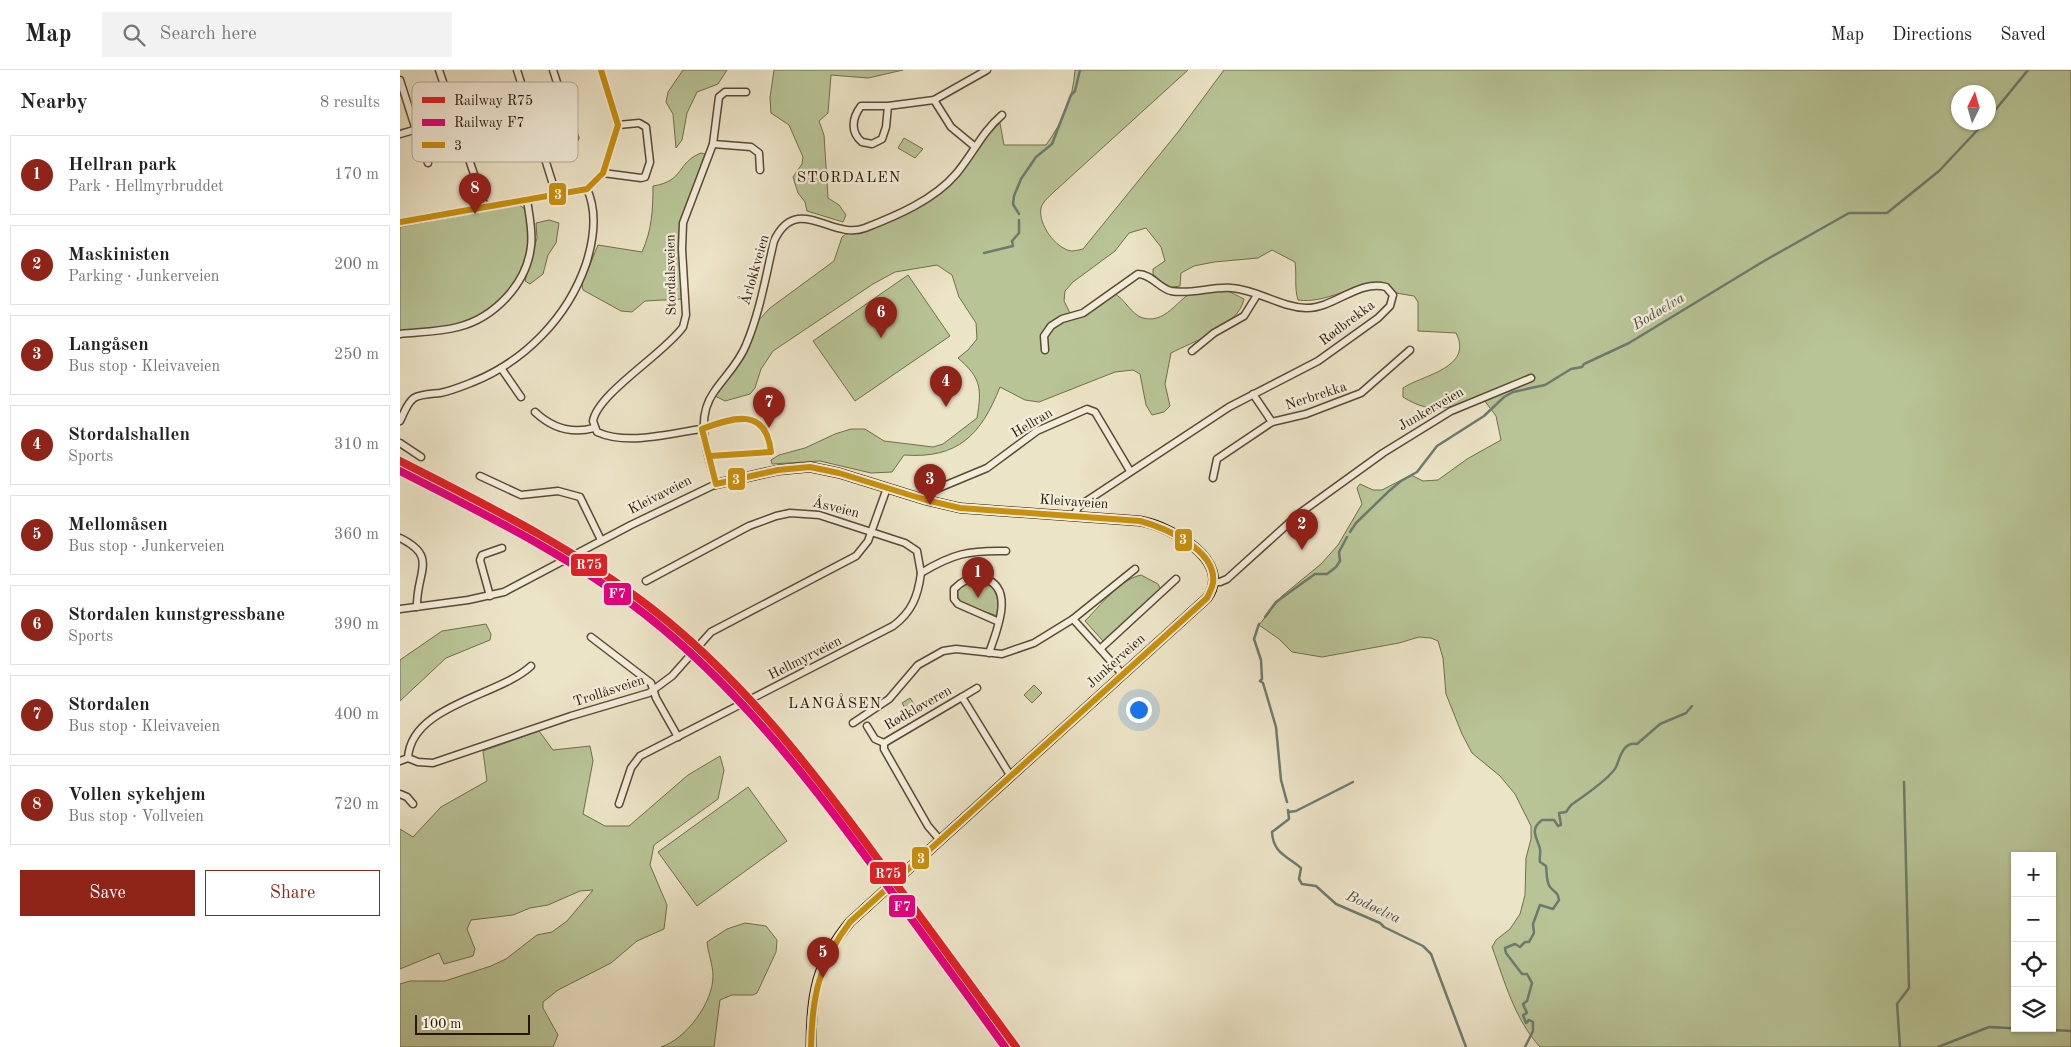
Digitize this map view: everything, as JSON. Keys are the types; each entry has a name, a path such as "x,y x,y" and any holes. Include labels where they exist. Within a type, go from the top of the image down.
{"street":[{"path":"439,70 443,82"},
{"path":"517,70 521,82"},
{"path":"553,70 557,82"},
{"path":"400,222 587,189 603,173 618,125 601,70"},
{"path":"888,106 886,127 882,139 872,144 862,142 853,129 857,112 861,106 888,106 934,100 987,70"},
{"path":"400,80 412,117"},
{"name":"Stordalsveien","path":"594,428 594,417 601,406 683,327 686,315 682,249 683,223 713,144 719,97 725,92 746,92"},
{"path":"934,100 951,127 974,146"},
{"name":"Årlokkveien","path":"716,484 702,429 710,398 735,365 746,346 774,241 780,230 790,222 802,218 847,231 870,226 925,199 944,186 963,165 974,146 990,125 1002,114"},
{"path":"603,173 641,178 645,177 649,168 646,126 639,123 618,125"},
{"path":"713,144 751,147 759,153 760,170"},
{"path":"470,162 485,207"},
{"path":"546,162 556,194"},
{"path":"400,421 409,403 416,397 455,389 501,368 525,351 549,328 575,290 589,254 594,227 594,205 587,189"},
{"path":"400,334 445,330 470,323 488,314 503,301 520,278 530,255 532,236 526,200"},
{"name":"Rødbrekka","path":"1044,350 1043,342 1051,326 1062,319 1083,313 1138,274 1147,276 1164,289 1179,292 1223,287 1257,295 1289,306 1307,308 1375,286 1386,287 1393,295 1390,306 1378,318 1318,361 1288,378 1253,394 1130,471 1079,506 1074,514"},
{"path":"1192,351 1214,333 1244,316 1257,295"},
{"name":"Nerbrekka","path":"1214,478 1216,463 1220,457 1272,422 1306,414 1355,396 1410,350"},
{"path":"501,368 521,397"},
{"name":"Junkerveien","path":"811,1047 812,1007 821,971 829,950 850,922 1207,598 1213,590 1215,582 1227,579 1300,513 1375,459 1423,428 1451,411 1531,378"},
{"name":"Nerbrekka","path":"1253,394 1272,422"},
{"name":"Hellran","path":"926,500 934,490 987,468 1038,431 1087,409 1096,412 1130,471"},
{"path":"535,412 548,422 567,430 584,431 594,428 606,436 625,438 702,429"},
{"path":"400,443 421,457"},
{"name":"Kleivaveien","path":"400,609 490,596 504,592 601,540 716,484 778,470 810,467 839,473 926,500 978,510 1074,514 1140,521 1168,529 1184,538 1208,564 1215,582"},
{"path":"480,476 521,495 558,491 580,496 601,540"},
{"name":"Trollåsveien","path":"408,758 418,762 433,763 654,690 672,676 711,632 841,565 863,549 872,531 887,488"},
{"name":"Åsveien","path":"646,581 750,526 790,513 819,515 872,531 914,548 920,561 921,573"},
{"path":"400,538 418,548 422,556 417,606"},
{"path":"490,596 480,560 482,556 502,548"},
{"path":"921,573 961,553 1006,552"},
{"path":"853,723 889,699 918,666 930,657 943,651 956,649 1002,654 1034,643 1073,619 1135,569"},
{"name":"Hellmyrveien","path":"619,804 635,760 893,626 901,620 913,605 921,573"},
{"path":"989,653 999,622 1002,605 1000,594 987,580 968,579 954,589 954,599 958,604 999,622"},
{"path":"1100,649 1176,579"},
{"path":"1073,619 1122,674"},
{"path":"591,637 650,683 656,698 678,737"},
{"path":"400,761 408,758 415,734 433,719 461,703 517,677 532,666"},
{"path":"962,697 977,688"},
{"name":"Rødkløveren","path":"884,743 962,697 1010,775"},
{"path":"868,726 875,739 884,743 884,750 928,826 940,840"},
{"path":"400,794 407,797 413,804"}],"green space":[{"path":"683,70 727,70 718,84 697,92 687,113 682,140 676,148 673,114 666,102 668,92"},
{"path":"774,70 903,70 868,78 831,75 828,113 819,121 824,135 828,198 839,205 846,215 843,222 807,211 805,202 798,193 793,177 802,164 803,157 789,125 771,113 770,98"},
{"path":"1075,70 1188,70 1043,203 1041,214 1045,228 1059,245 1071,251 1083,249 1178,132 1224,70 2071,70 2071,1047 1540,1047 1523,1024 1517,1012 1492,947 1496,940 1510,929 1520,914 1525,895 1526,858 1531,839 1531,826 1515,794 1500,776 1472,753 1462,734 1446,694 1443,658 1438,641 1419,637 1399,643 1322,657 1292,652 1279,639 1259,625 1282,596 1321,564 1338,545 1362,504 1357,488 1360,484 1373,490 1382,490 1411,475 1423,481 1438,480 1467,459 1501,440 1496,416 1481,396 1461,404 1442,408 1423,406 1403,397 1403,388 1443,369 1452,362 1458,355 1460,345 1456,333 1418,331 1418,302 1414,296 1396,293 1381,282 1360,286 1329,297 1298,300 1295,262 1272,250 1258,258 1194,266 1181,273 1180,286 1168,288 1153,274 1153,269 1165,261 1161,247 1146,228 1129,233 1115,251 1073,282 1065,291 1064,301 1070,313 1078,314 1113,293 1139,316 1152,319 1167,313 1188,295 1203,287 1219,288 1244,299 1240,309 1224,325 1203,338 1171,353 1165,384 1170,406 1164,412 1152,415 1146,405 1140,374 1133,370 1115,372 1039,402 1025,400 1000,387 985,418 976,431 965,440 953,448 939,453 904,455 892,472 871,473 820,461 772,464 771,460 779,455 805,448 851,429 865,429 884,441 933,447 943,444 977,418 978,384 966,365 958,358 977,339 976,323 959,297 952,275 937,265 895,272 873,284 773,351 761,369 755,388 750,394 725,401 715,396 744,358 757,322 770,308 834,261 842,237 846,234 868,231 936,197 952,183 986,136 1000,123 1004,145 1046,145 1066,109 1072,91"},
{"path":"904,138 923,149 915,158 898,148"},
{"path":"701,153 705,154 680,226 682,299 645,301 632,312 621,311 583,290 582,284 598,245 642,252 648,236 651,219 653,186 663,184 676,176 687,162"},
{"path":"518,204 525,209 529,232 528,248 520,274 504,296 483,314 464,323 400,332 400,227"},
{"path":"549,220 559,223 556,243 548,255 543,274 530,284 525,281 537,238 536,223"},
{"path":"908,275 950,336 855,401 813,341"},
{"path":"1141,575 1158,584 1161,590 1104,642 1085,621 1125,582"},
{"path":"976,580 989,584 996,592 998,616 964,605 958,600 957,592 959,588 968,582"},
{"path":"486,624 491,634 490,640 446,658 400,701 400,660 442,631"},
{"path":"1034,685 1042,693 1032,703 1024,695"},
{"path":"910,698 920,713 911,718 902,703"},
{"path":"539,731 553,750 590,746 593,761 583,814 605,826 629,826 688,775 720,756 724,770 718,799 654,845 650,865 667,905 664,929 637,941 611,963 558,990 543,1002 543,1008 558,1035 553,1047 400,1047 400,984 410,981 445,981 506,959 537,935 552,932 567,921 593,890 580,891 548,905 530,908 513,915 471,920 467,929 475,949 473,956 444,964 439,953 400,969 400,829 413,837 441,807 487,781 483,751"},
{"path":"748,787 787,841 697,906 658,852"},
{"path":"745,923 766,926 777,940 776,952 757,993 753,995 732,995 720,1000 714,1047 661,1047 680,1036 688,1028 696,1019 708,997 713,976 707,942 727,929"}],"waterway":[{"path":"1019,214 1013,204 1021,179 1036,157 1052,144 1071,95 1075,91 1080,70"},
{"name":"Bodøelva","path":"1996,109 2028,70"},
{"name":"Bodøelva","path":"1350,532 1356,523 1389,491 1401,481 1417,472 1437,446 1484,416 1504,397 1513,392 1545,385 1571,369 1582,367 1584,364 1629,343 1764,261 1849,213 1887,213 1939,171 1977,130"},
{"path":"984,253 1013,246 1012,241 1019,233 1019,220"},
{"name":"Bodøelva","path":"1265,617 1276,602 1315,574 1327,574 1336,567 1340,561 1339,552 1347,537"},
{"name":"Bodøelva","path":"1259,624 1254,639 1261,660 1262,679 1260,681 1263,683 1276,727 1281,780 1287,802"},
{"path":"1525,1047 1533,1031 1533,1022 1529,1020 1526,1023 1523,1015 1527,1013 1523,1004 1527,1001 1532,983 1527,974 1522,974 1506,953 1505,948 1515,944 1520,947 1525,942 1529,942 1534,933 1533,924 1540,905 1553,909 1559,900 1547,880 1546,866 1540,862 1540,851 1535,834 1536,827 1542,820 1554,820 1558,826 1561,825 1559,813 1566,812 1571,805 1608,777 1613,772 1628,745 1637,744 1660,724 1686,713 1692,706"},
{"path":"1289,812 1296,811 1353,782"},
{"path":"1900,1047 1897,1004 1909,988 1904,782"},
{"name":"Bodøelva","path":"1288,810 1289,819 1272,832 1273,839 1278,849 1301,868 1299,879 1302,884 1316,886 1336,904 1380,923 1384,927 1423,946 1431,954 1466,1047"},
{"path":"1938,1047 1989,1027 2071,1031"}],"rail line":[{"name":"R75","path":"400,461 529,528 591,566 651,608 714,663 744,693 826,790 1016,1047"},
{"name":"F7","path":"400,471 463,503 557,555 617,594 679,642 739,701 795,764 872,865 1005,1047"}],"transit line":[{"name":"3","path":"400,222 587,189 603,173 618,125 601,70"},
{"name":"3","path":"710,456 771,452 768,438 763,428 747,419 726,421 702,429 716,484 778,470 810,467 839,473 926,500 960,508 1140,521 1163,529 1188,542 1207,560 1212,571 1213,583 1207,598 850,922 831,952 819,981 813,1012 811,1047"}],"place":[{"name":"Vollen sykehjem","path":"475,214"},
{"name":"Stordalen kunstgressbane","path":"881,338"},
{"name":"Stordalshallen","path":"946,407"},
{"name":"Stordalen","path":"769,428"},
{"name":"Langåsen","path":"930,505"},
{"name":"Maskinisten","path":"1302,550"},
{"name":"Hellran park","path":"978,598"},
{"name":"Mellomåsen","path":"823,978"}],"district":[{"name":"STORDALEN","path":"849,178"},
{"name":"LANGÅSEN","path":"835,704"}]}
